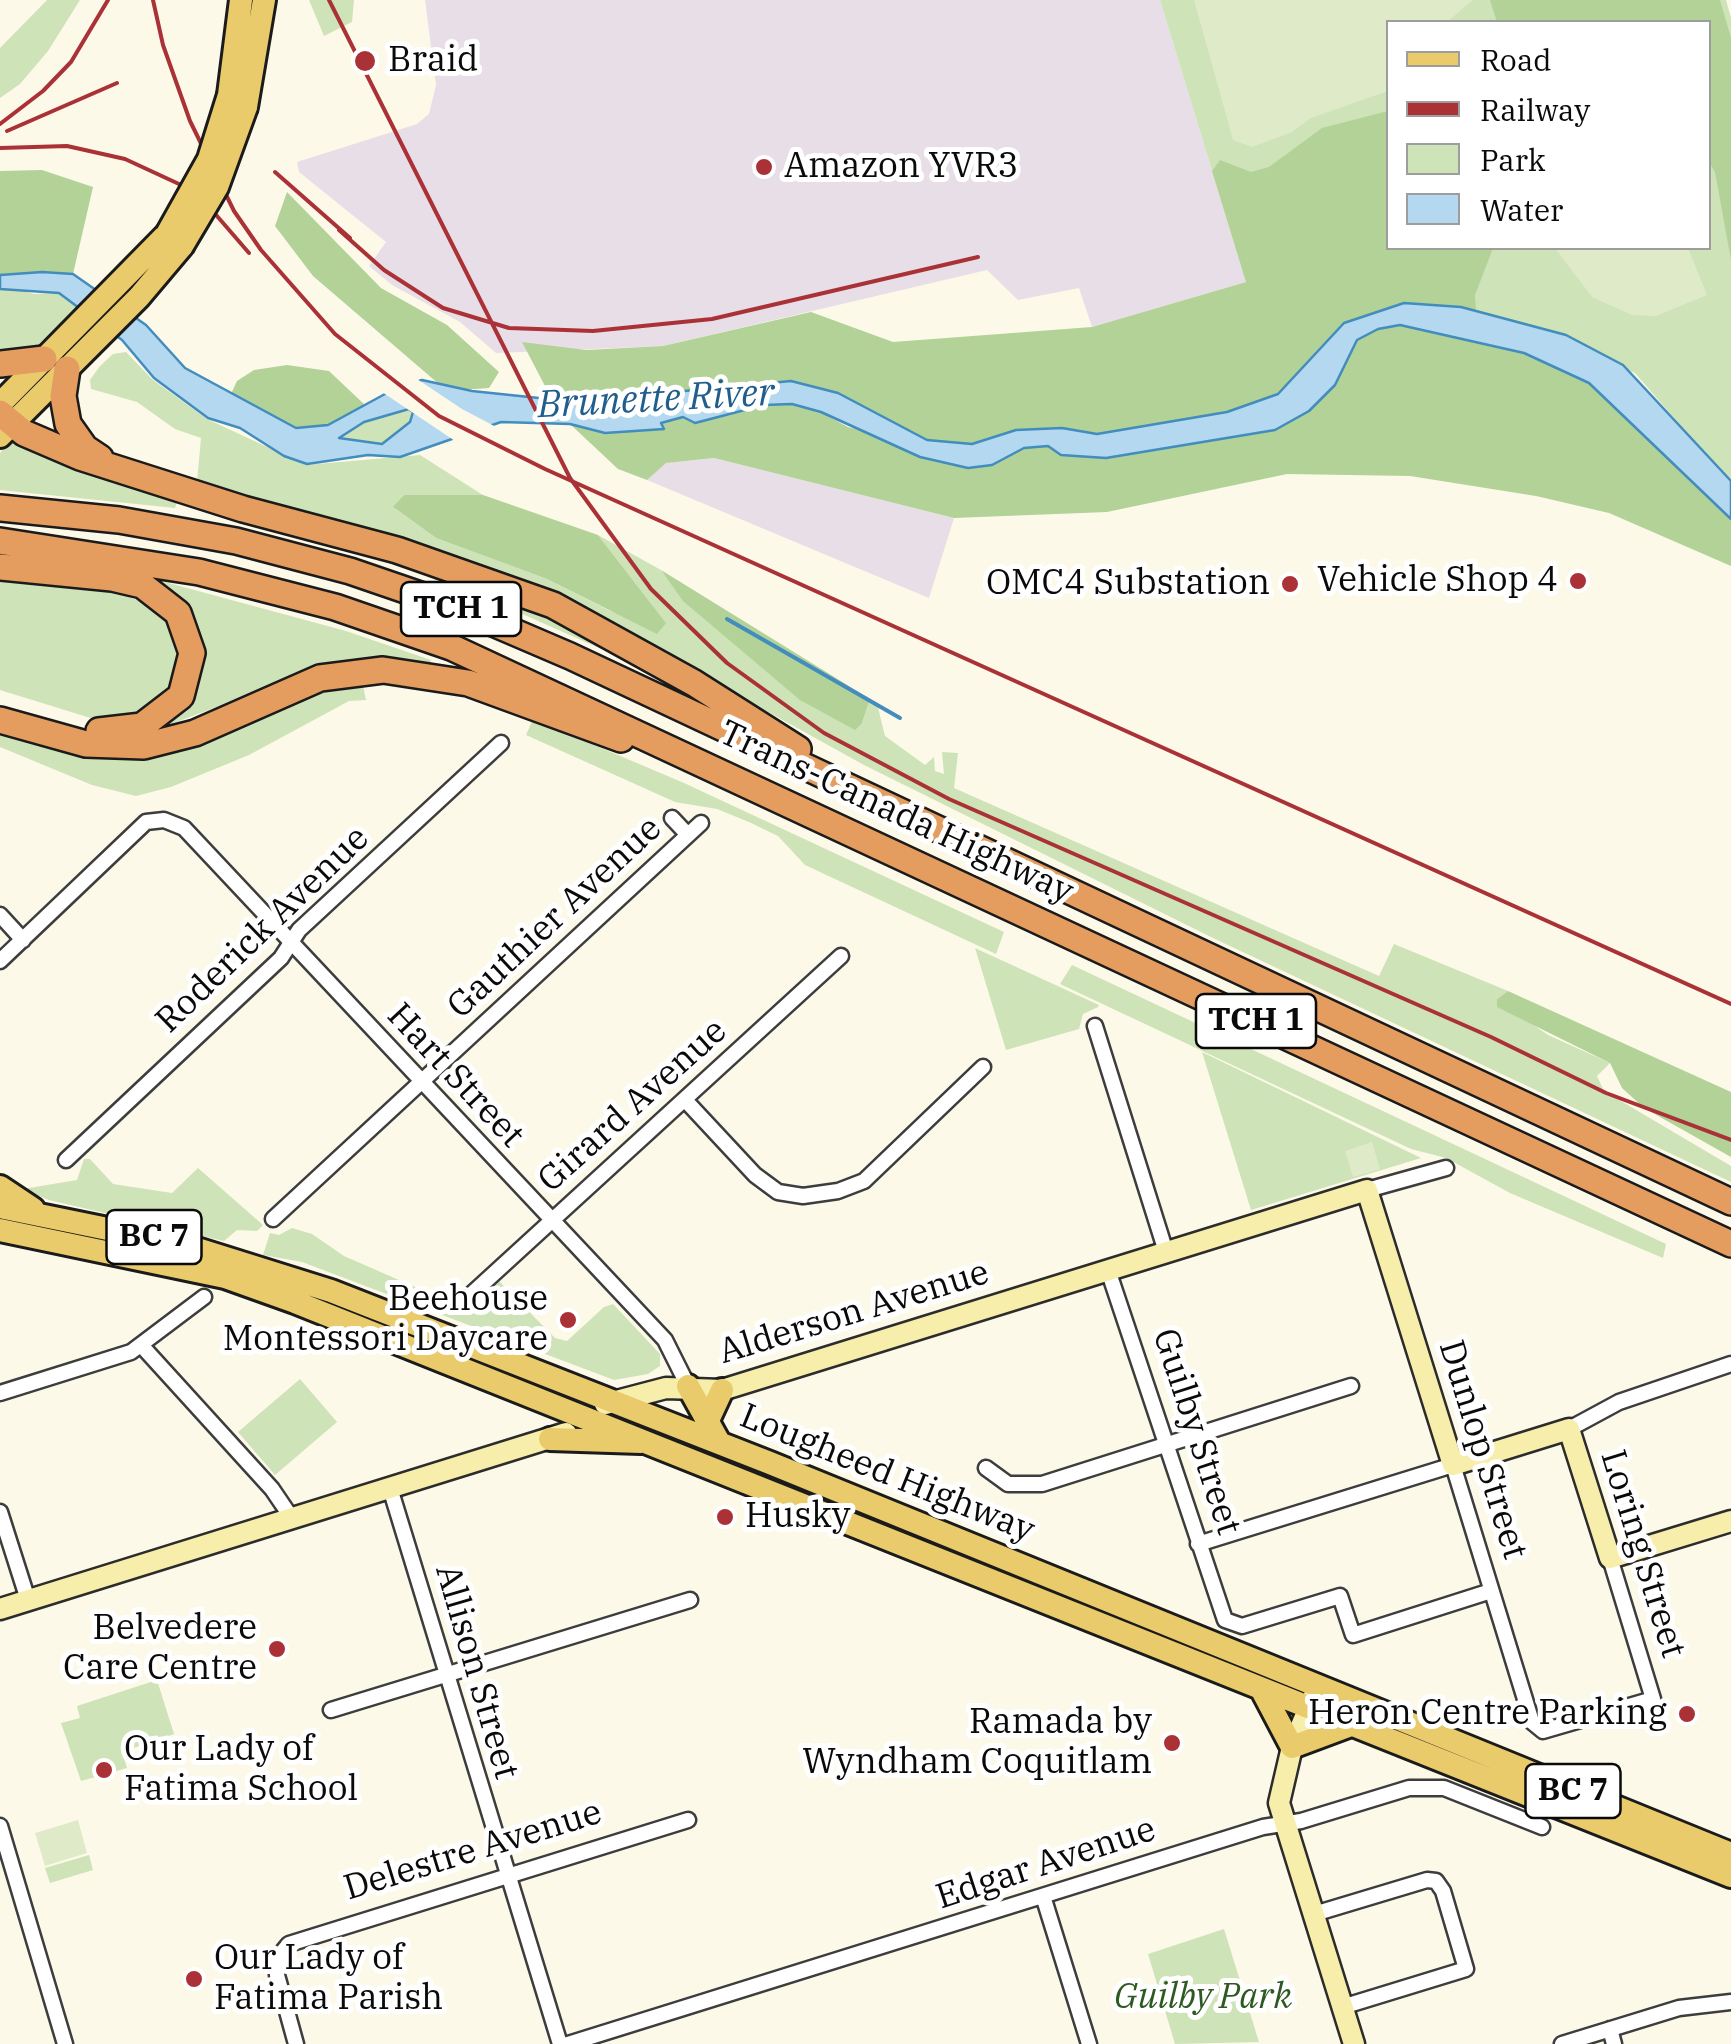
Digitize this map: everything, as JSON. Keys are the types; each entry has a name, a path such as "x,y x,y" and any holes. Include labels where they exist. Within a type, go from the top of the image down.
{"highway":[{"path":"0,364 56,364 68,424 85,448 117,469"},
{"path":"3,420 117,469 397,550 553,605 694,684 891,808"},
{"name":"Trans-Canada Highway","path":"0,508 191,532 283,552 400,587 570,656 1731,1202"},
{"name":"Trans-Canada Highway","path":"0,541 199,572 402,629 513,673 1731,1244"},
{"path":"0,567 112,578 142,586 178,613 192,653 181,696 142,726 98,731 0,704"},
{"path":"0,720 86,744 144,746 195,733 320,678 411,671 468,683 781,798"}],"main road":[{"path":"238,101 241,0"},
{"path":"56,364 91,346 217,187 264,0"},
{"path":"3,420 56,364 71,332 144,276"},
{"path":"0,1187 41,1214"},
{"name":"Lougheed Highway","path":"0,1207 181,1244 257,1266 718,1442 1312,1699 1731,1854"},
{"name":"Lougheed Highway","path":"0,1230 225,1277 535,1395 1264,1692 1312,1699 1351,1726 1731,1876"},
{"path":"688,1386 709,1418 718,1442"},
{"path":"709,1418 722,1390"},
{"path":"535,1395 546,1440 650,1442"},
{"path":"1264,1692 1292,1747 1351,1726"}],"street":[{"name":"Roderick Avenue","path":"66,1160 281,958 299,930 501,743"},
{"path":"672,818 688,836"},
{"name":"Hart Street","path":"23,940 146,822 164,820 184,828 289,945 665,1340 688,1386"},
{"name":"Gauthier Avenue","path":"274,1219 701,823"},
{"path":"0,915 23,940 0,961"},
{"name":"Girard Avenue","path":"465,1300 687,1102 841,956"},
{"path":"1095,1026 1166,1252"},
{"path":"687,1102 755,1176 778,1192 803,1196 864,1182 983,1067"},
{"name":"Alderson Avenue","path":"0,1608 546,1440 588,1418 609,1401 688,1386 722,1390 1446,1168"},
{"name":"Dunlop Street","path":"1367,1190 1536,1728"},
{"name":"Guilby Street","path":"1108,1270 1221,1615 1230,1624 1242,1626 1340,1596 1353,1634 1491,1591"},
{"path":"0,1394 131,1352 204,1297"},
{"path":"141,1345 272,1489 292,1517"},
{"path":"1198,1544 1569,1429 1619,1402 1731,1364"},
{"path":"986,1468 1008,1484 1042,1484 1350,1386"},
{"name":"Loring Street","path":"1536,1728 1552,1731 1653,1699 1569,1429"},
{"name":"Allison Street","path":"390,1488 560,2044"},
{"path":"0,1512 28,1600"},
{"path":"1610,1558 1731,1521"},
{"path":"331,1710 690,1600"},
{"path":"1312,1699 1280,1790 1284,1824 1354,2044"},
{"name":"Edgar Avenue","path":"568,2044 1043,1896 1424,1787 1444,1788 1542,1827"},
{"name":"Delestre Avenue","path":"296,2044 277,1975 280,1952 300,1939 688,1820"},
{"path":"0,1826 5,1861 65,2044"},
{"path":"1314,1914 1427,1880 1436,1882 1443,1891 1466,1969 1342,2007"},
{"path":"1043,1896 1090,2044"},
{"path":"1562,2044 1612,2037 1679,2008 1731,2002"}],"shaded area":[{"path":"425,0 1160,0 1246,282 1092,327 1079,288 1018,300 987,270 663,346 496,353 460,322 392,285 369,266 386,242 299,172 297,162 417,124 429,114 436,85"},
{"path":"714,458 954,518 929,598 647,480 665,463"}],"green space":[{"path":"47,0 80,0 48,51 20,84 0,98 0,48"},
{"path":"309,0 354,0 352,22 324,36"},
{"path":"1160,0 1726,0 1731,18 1731,484 1635,373 1549,334 1461,307 1246,282"},
{"path":"1194,0 1473,0 1449,20 1386,20 1386,92 1311,118 1292,132 1252,147 1233,140"},
{"path":"1490,0 1720,0 1731,38 1731,260 1711,165 1711,20 1496,20"},
{"path":"1386,112 1386,250 1492,250 1475,295 1476,312 1403,303 1344,323 1278,394 1227,412 1097,434 1062,428 1016,430 972,444 927,440 838,393 791,381 642,395 616,403 563,401 545,386 522,342 586,350 663,346 811,312 893,342 1092,327 1246,282 1212,171 1220,160 1251,172 1269,167 1322,128"},
{"path":"42,170 93,187 73,274 0,275 0,171"},
{"path":"287,192 381,288 447,325 499,372 489,388 447,391 313,276 275,226"},
{"path":"1557,250 1689,250 1707,295 1656,316 1632,315 1592,297"},
{"path":"8,287 34,294 59,293 78,307 26,352 0,354 0,289"},
{"path":"1400,325 1524,353 1589,383 1731,519 1731,566 1609,513 1536,496 1410,476 1287,474 1107,512 954,518 714,458 666,463 647,480 618,469 570,424 605,433 662,429 660,423 683,417 726,416 764,405 792,404 820,412 848,427 992,465 1024,448 1048,446 1106,458 1275,430 1309,411 1335,386 1357,340 1378,329"},
{"path":"126,352 153,380 207,419 306,465 420,455 483,495 404,495 394,508 436,538 547,579 610,611 665,622 598,535 661,570 684,601 801,700 862,723 870,699 877,703 885,736 925,765 934,757 935,771 944,774 942,752 958,753 954,788 1379,976 1394,944 1508,991 1497,999 1548,1035 1610,1063 1597,1076 1604,1091 1731,1166 1731,1182 1213,938 864,765 557,595 510,575 197,482 201,438 175,429 137,402 91,389 90,380 100,366 113,354"},
{"path":"287,365 329,371 366,406 328,425 296,428 231,394 237,381 254,370"},
{"path":"409,409 413,412 410,422 382,444 339,438 364,422"},
{"path":"12,439 177,502 175,508 0,490 0,453"},
{"path":"404,495 483,495 598,535 666,623 657,634 547,579 436,538 393,507"},
{"path":"341,548 507,593 644,668 466,589"},
{"path":"661,570 870,699 862,723 855,730 800,700 683,601"},
{"path":"150,578 346,631 431,660 430,666 301,676 157,729 181,710 179,601"},
{"path":"0,581 113,591 153,606 165,615 182,652 174,688 139,716 97,720 0,690"},
{"path":"362,681 366,700 349,701 249,755 171,787 136,796 92,785 0,747 0,731 77,753"},
{"path":"533,719 684,783 1004,932 996,954 805,865 778,836 749,822 717,809 675,802 526,735"},
{"path":"975,948 1099,1005 1083,1014 1079,1029 1006,1050"},
{"path":"1072,965 1666,1244 1663,1258 1510,1193 1446,1158 1411,1149 1060,984"},
{"path":"1508,991 1731,1092 1731,1157 1644,1108 1622,1088 1610,1063 1497,1007 1497,999"},
{"path":"1202,1052 1421,1158 1251,1210"},
{"path":"1372,1142 1380,1169 1353,1177 1345,1151"},
{"path":"84,1159 90,1159 113,1184 172,1193 198,1168 263,1225 257,1231 237,1230 224,1241 49,1200 23,1189 77,1180"},
{"path":"292,1228 312,1234 344,1256 431,1294 445,1291 464,1304 472,1306 498,1280 555,1338 567,1341 604,1307 613,1304 660,1354 660,1366 648,1374 614,1380 302,1262 263,1255 270,1233 279,1235"},
{"path":"300,1379 337,1422 275,1475 238,1432"},
{"path":"157,1680 174,1734 122,1752 127,1768 81,1781 61,1723 80,1718 77,1706"},
{"path":"78,1820 87,1853 45,1866 35,1833"},
{"path":"89,1855 93,1870 50,1883 45,1868"},
{"name":"Guilby Park","path":"1224,1929 1259,2042 1175,2044 1148,1954"}],"water":[{"name":"Brunette River","path":"73,274 146,325 185,368 296,428 328,425 396,388 422,380 472,391 596,404 642,395 791,381 838,393 927,440 972,444 1016,430 1062,428 1097,434 1227,412 1278,394 1344,323 1404,303 1461,307 1566,335 1623,365 1731,481 1731,519 1589,383 1524,353 1400,325 1378,329 1357,340 1335,385 1309,411 1275,430 1106,458 1061,455 1048,446 1024,448 992,465 968,468 920,457 821,412 792,404 764,405 695,423 683,417 661,423 664,429 605,433 570,424 501,422 400,457 368,455 307,464 284,456 240,428 208,418 154,378 122,340 59,293 0,289 0,275","holes":["409,409 413,412 410,422 382,444 339,438 364,422"]}],"pier":[{"path":"414,377 498,428 455,441 382,392"}],"waterway":[{"path":"727,619 900,718"}],"railway":[{"path":"0,124 43,91 71,62 108,0"},
{"path":"153,0 163,45 190,121 234,211 261,250 335,334 439,416 545,469 1731,1004"},
{"path":"329,0 570,478 651,589 727,663 824,733 949,799 1491,1037 1606,1093 1731,1140"},
{"path":"7,131 117,83"},
{"path":"0,148 67,146 125,159 179,184 217,216 249,253"},
{"path":"275,172 350,238"},
{"path":"339,230 384,270 443,308 509,328 593,331 712,319 978,257"}],"place":[{"name":"Braid","path":"365,61"},
{"name":"Amazon YVR3","path":"764,167"},
{"name":"Vehicle Shop 4","path":"1578,581"},
{"name":"OMC4 Substation","path":"1290,584"},
{"name":"Beehouse Montessori Daycare","path":"568,1320"},
{"name":"Husky","path":"725,1517"},
{"name":"Belvedere Care Centre","path":"277,1649"},
{"name":"Heron Centre Parking","path":"1687,1714"},
{"name":"Ramada by Wyndham Coquitlam","path":"1172,1743"},
{"name":"Our Lady of Fatima School","path":"104,1770"},
{"name":"Our Lady of Fatima Parish","path":"194,1979"}]}
